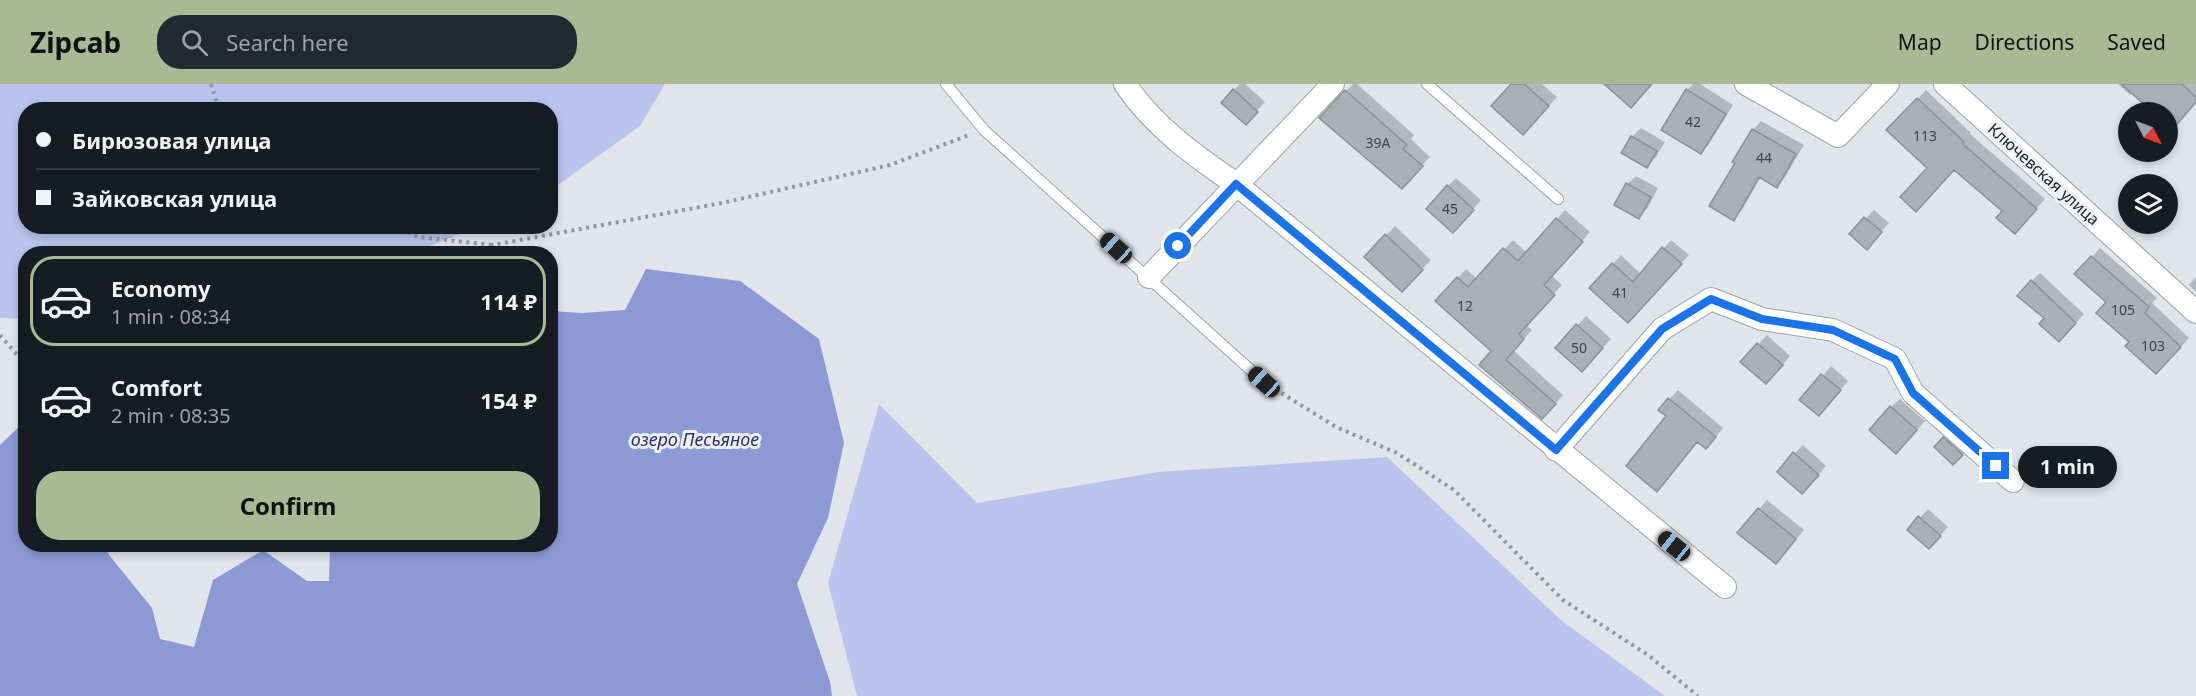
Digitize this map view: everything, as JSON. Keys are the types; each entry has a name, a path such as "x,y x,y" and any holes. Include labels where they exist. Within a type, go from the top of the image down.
{"street":[{"path":"1125,84 1138,104 1190,153 1236,184 1725,587"},
{"path":"1149,277 1333,84"},
{"path":"1746,84 1838,136 1888,84"},
{"name":"Ключевская улица","path":"1945,84 2196,312"},
{"path":"1556,450 1662,329 1711,299 1762,319 1833,330 1895,359 1913,393 2013,481"}],"lane":[{"path":"946,84 984,130 1264,382"},
{"path":"1427,84 1558,199"}],"path":[{"path":"211,84 217,102"},
{"path":"558,233 722,203 890,165 984,130"},
{"path":"411,234 418,237 493,245 553,234"},
{"path":"0,335 18,356"},
{"path":"1264,382 1336,427 1397,453 1454,490 1563,600 1648,655 1698,696"}],"shaded area":[{"path":"0,84 665,84 640,126 558,185 558,102 18,102 18,234 460,234 429,246 18,246 18,319 0,318"},
{"path":"879,404 977,503 1158,472 1387,457 1562,621 1665,696 857,696 828,583"}],"water":[{"name":"озеро Песьяное","path":"646,269 740,281 819,339 844,443 828,518 797,584 830,682 832,696 0,696 0,445 18,428 18,552 108,552 152,608 160,639 194,647 213,580 260,552 266,552 307,581 329,581 330,552 558,552 558,311 582,313 625,310"}],"building":[{"path":"1511,84 1524,84 1549,106 1523,135 1491,106"},
{"path":"1604,84 1652,84 1631,108"},
{"path":"2121,84 2182,84 2196,97 2196,102 2178,123 2178,102 2142,102"},
{"path":"1233,89 1258,112 1246,125 1221,103"},
{"path":"1686,89 1726,114 1701,154 1661,130"},
{"path":"1345,90 1407,145 1403,149 1423,166 1402,189 1319,118"},
{"path":"1917,98 1964,142 1963,144 2037,209 2015,234 1996,218 2002,211 1954,170 1916,212 1900,197 1927,168 1886,130"},
{"path":"1752,129 1796,154 1777,188 1759,177 1734,221 1709,206"},
{"path":"1631,136 1657,151 1647,168 1621,153"},
{"path":"1626,183 1651,197 1639,219 1614,205"},
{"path":"1447,185 1474,210 1453,233 1426,209"},
{"path":"1864,217 1882,232 1867,250 1849,234"},
{"path":"1556,218 1583,242 1544,285 1555,295 1519,334 1524,339 1506,360 1556,404 1542,419 1479,365 1491,351 1435,301 1457,277 1468,287 1503,248 1518,261"},
{"path":"1385,234 1423,270 1402,292 1364,257"},
{"path":"1662,247 1682,264 1628,323 1589,288 1612,263 1633,282"},
{"path":"2091,256 2149,307 2145,313 2181,347 2156,374 2125,346 2129,342 2096,313 2106,302 2074,274"},
{"path":"2031,280 2076,323 2059,342 2039,324 2044,318 2017,296"},
{"path":"1576,324 1603,348 1582,372 1555,348"},
{"path":"1757,343 1783,365 1766,384 1740,362"},
{"path":"1821,374 1841,390 1819,416 1799,400"},
{"path":"1668,398 1716,437 1706,449 1697,442 1657,492 1626,466 1666,416 1658,410"},
{"path":"1890,406 1917,430 1896,454 1869,430"},
{"path":"1943,437 1963,455 1953,465 1934,447"},
{"path":"1793,452 1819,475 1802,494 1777,472"},
{"path":"1758,508 1796,539 1776,564 1737,533"},
{"path":"1918,516 1941,536 1929,549 1907,530"}],"route":[{"path":"1178,246 1236,184 1556,450 1662,329 1711,299 1762,319 1833,330 1895,359 1913,393 1996,466"}]}
